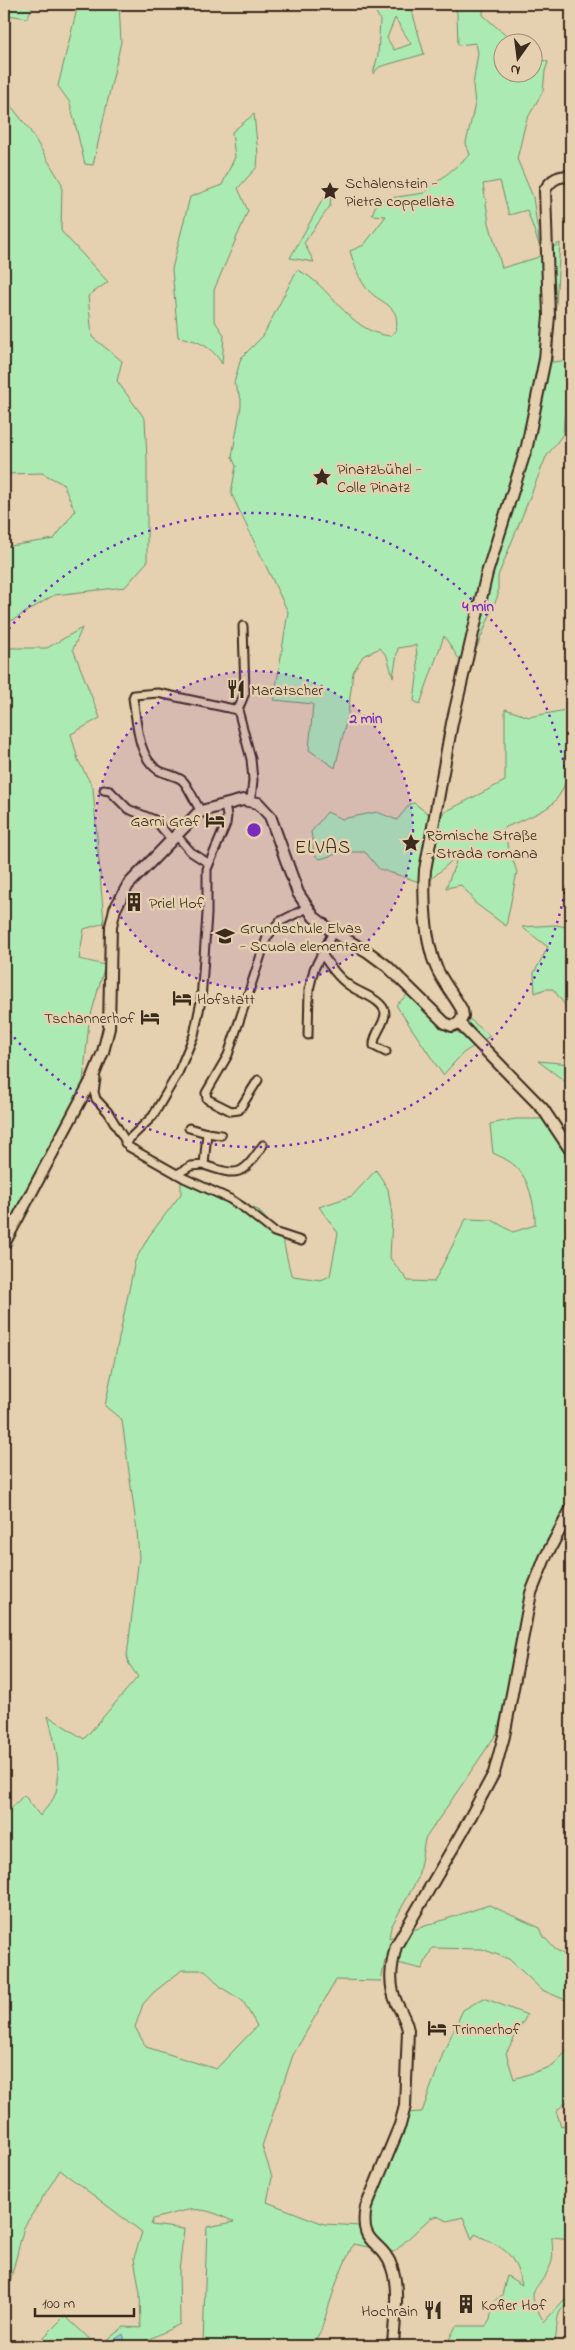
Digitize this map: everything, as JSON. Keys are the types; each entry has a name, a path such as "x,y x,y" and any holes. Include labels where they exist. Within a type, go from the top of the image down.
{"street":[{"path":"4,1244 93,1077 101,1058 109,1028 111,926 115,909 128,885 201,811 250,800 258,803 270,816 290,872 307,908 333,932 368,952 387,966 445,1024 452,1026 459,1023 463,1016 462,1010 443,982 435,965 424,890 425,870 450,733 487,573 527,446 545,359 549,316 549,266 545,190 553,180 560,176 571,176"},
{"path":"243,626 245,693 238,710 251,759 253,780 250,800"},
{"path":"201,811 184,782 151,764 140,742 133,698 138,693 158,693 238,710"},
{"path":"104,790 110,791 128,809 155,820 191,852 208,863"},
{"path":"125,1143 153,1116 182,1066 194,1035 201,1001 207,914 208,863 226,824 225,805"},
{"path":"258,1080 239,1110 231,1111 207,1100 206,1093 228,1055 268,936 279,922 307,908"},
{"path":"308,1035 309,990 314,968 333,932"},
{"path":"322,954 336,974 350,987 382,1006 385,1012 383,1020 373,1038 374,1046 386,1052"},
{"path":"459,1023 543,1109 571,1151"},
{"path":"93,1077 96,1079 94,1092 96,1099 108,1112 125,1143 134,1151 237,1203 274,1232 300,1241"},
{"path":"82,1097 96,1099"},
{"path":"189,1128 207,1133 221,1134"},
{"path":"204,1164 207,1133"},
{"path":"177,1174 191,1166 204,1164 231,1173 242,1171 252,1162 263,1145"},
{"path":"393,2346 395,2292 393,2269 385,2255 366,2235 364,2218 366,2207 400,2125 405,2106 408,2030 406,2020 395,1997 390,1975 391,1965 396,1946 494,1773 504,1736 531,1593 545,1558 571,1509"}],"green space":[{"path":"4,4 34,4 27,18 8,15 4,18"},
{"path":"71,4 119,4 121,42 93,165 85,164 70,103 58,86 77,9 70,6"},
{"path":"372,4 410,4 424,54 379,67 373,74 378,55 380,20","holes":["395,18 411,44 394,50 387,38"]},
{"path":"454,4 483,4 483,15 502,32 492,32 492,82 542,82 542,60 548,62 543,91 526,121 517,159 533,197 540,247 527,210 509,215 500,181 483,184 489,223 502,268 536,258 560,243 552,362 571,360 571,379 566,392 563,434 546,457 498,576 498,595 475,652 461,662 444,636 420,704 414,701 418,670 416,645 398,648 393,677 387,656 380,648 363,656 353,672 348,714 335,768 309,750 313,704 274,700 288,612 231,493 236,466 232,457 241,406 241,399 234,383 241,358 263,336 297,270 309,276 350,317 362,326 375,333 390,336 396,331 396,315 389,306 373,295 362,282 350,251 364,245 386,216 372,215 376,204 384,199 424,193 470,155 466,143 475,104 473,85 478,53 476,43 458,45 457,13"},
{"path":"4,97 29,129 62,184 61,231 108,282 88,296 92,337 122,361 117,381 145,419 147,460 147,562 125,587 54,595 13,620 4,620 4,547 54,539 75,511 63,484 42,473 4,474"},
{"path":"254,114 258,154 257,167 238,188 248,211 214,290 214,320 224,335 222,364 209,348 191,340 178,337 172,269 190,197 222,185 235,157 232,132"},
{"path":"331,195 330,206 304,243 314,262 290,258 323,199"},
{"path":"82,628 73,649 100,718 71,734 78,760 93,788 104,923 84,929 79,959 105,965 89,1022 83,1082 4,1257 4,655 10,655 10,648 47,648"},
{"path":"505,709 529,717 571,709 570,760 568,773 559,796 546,809 502,829 517,872 506,926 475,903 461,885 446,888 459,854 426,884 379,869 365,852 343,852 320,859 315,855 311,832 327,812 342,819 377,812 397,820 410,804 414,803 431,816 441,814 505,781"},
{"path":"556,925 571,928 571,1013 553,989 545,989 535,993 534,973 548,947 522,927"},
{"path":"414,989 447,1022 467,1017 490,1036 463,1053 443,1075 396,1005"},
{"path":"538,1061 571,1064 571,1084 566,1082"},
{"path":"515,1119 553,1119 571,1145 571,1509 531,1593 497,1733 425,1839 418,1878 391,1927 389,1938 489,1905 540,1928 544,1937 555,1949 571,1959 571,2004 542,1990 509,1959 482,1949 432,1948 422,1969 385,1960 381,1981 336,1980 293,2055 262,2146 272,2177 267,2202 324,2224 361,2226 405,2113 422,2112 444,2051 463,2010 484,1998 527,2015 506,2053 514,2079 553,2066 571,2046 571,2098 556,2111 561,2126 567,2124 571,2127 571,2239 552,2237 552,2261 546,2274 534,2290 533,2295 537,2310 544,2322 564,2300 571,2297 571,2302 560,2311 553,2346 446,2346 456,2326 486,2326 490,2320 493,2302 502,2295 507,2276 522,2285 515,2265 507,2252 475,2234 472,2239 463,2217 447,2221 437,2216 430,2218 394,2252 353,2244 338,2278 320,2333 312,2346 200,2346 203,2344 207,2227 234,2222 211,2212 194,2210 153,2219 151,2225 184,2229 179,2271 180,2324 150,2339 151,2346 35,2346 65,2316 96,2345 100,2345 124,2327 141,2328 140,2293 134,2258 142,2232 60,2170 24,2227 4,2305 4,1816 24,1795 40,1816 54,1797 57,1788 58,1768 48,1716 84,1739 138,1677 129,1664 127,1656 139,1557 137,1531 122,1420 105,1406 135,1261 149,1236 181,1194 181,1179 258,1210 282,1236 290,1271 293,1276 321,1280 330,1276 338,1233 319,1207 352,1196 376,1170 388,1189 392,1215 390,1258 408,1281 434,1282 466,1219 492,1220 513,1232 535,1225 528,1185 522,1174 513,1164 493,1153 490,1124","holes":["182,1970 205,1970 222,1988 243,2001 257,2026 216,2069 146,2047 135,2027 143,2004 154,1992"]}],"water":[{"path":"123,2334 126,2346 105,2346"}],"place":[{"name":"Schalenstein - Pietra coppellata","path":"330,191"},
{"name":"Pinatzbühel - Colle Pinatz","path":"322,477"},
{"name":"Maratscher","path":"236,689"},
{"name":"Garni Graf","path":"215,820"},
{"name":"Römische Straße - Strada romana","path":"411,843"},
{"name":"Priel Hof","path":"134,902"},
{"name":"Grundschule Elvas - Scuola elementare","path":"225,936"},
{"name":"Hofstatt","path":"182,998"},
{"name":"Tschannerhof","path":"150,1017"},
{"name":"Trinnerhof","path":"437,2028"},
{"name":"Kofler Hof","path":"466,2304"},
{"name":"Hochrain","path":"433,2310"}],"district":[{"name":"ELVAS","path":"323,846"}]}
